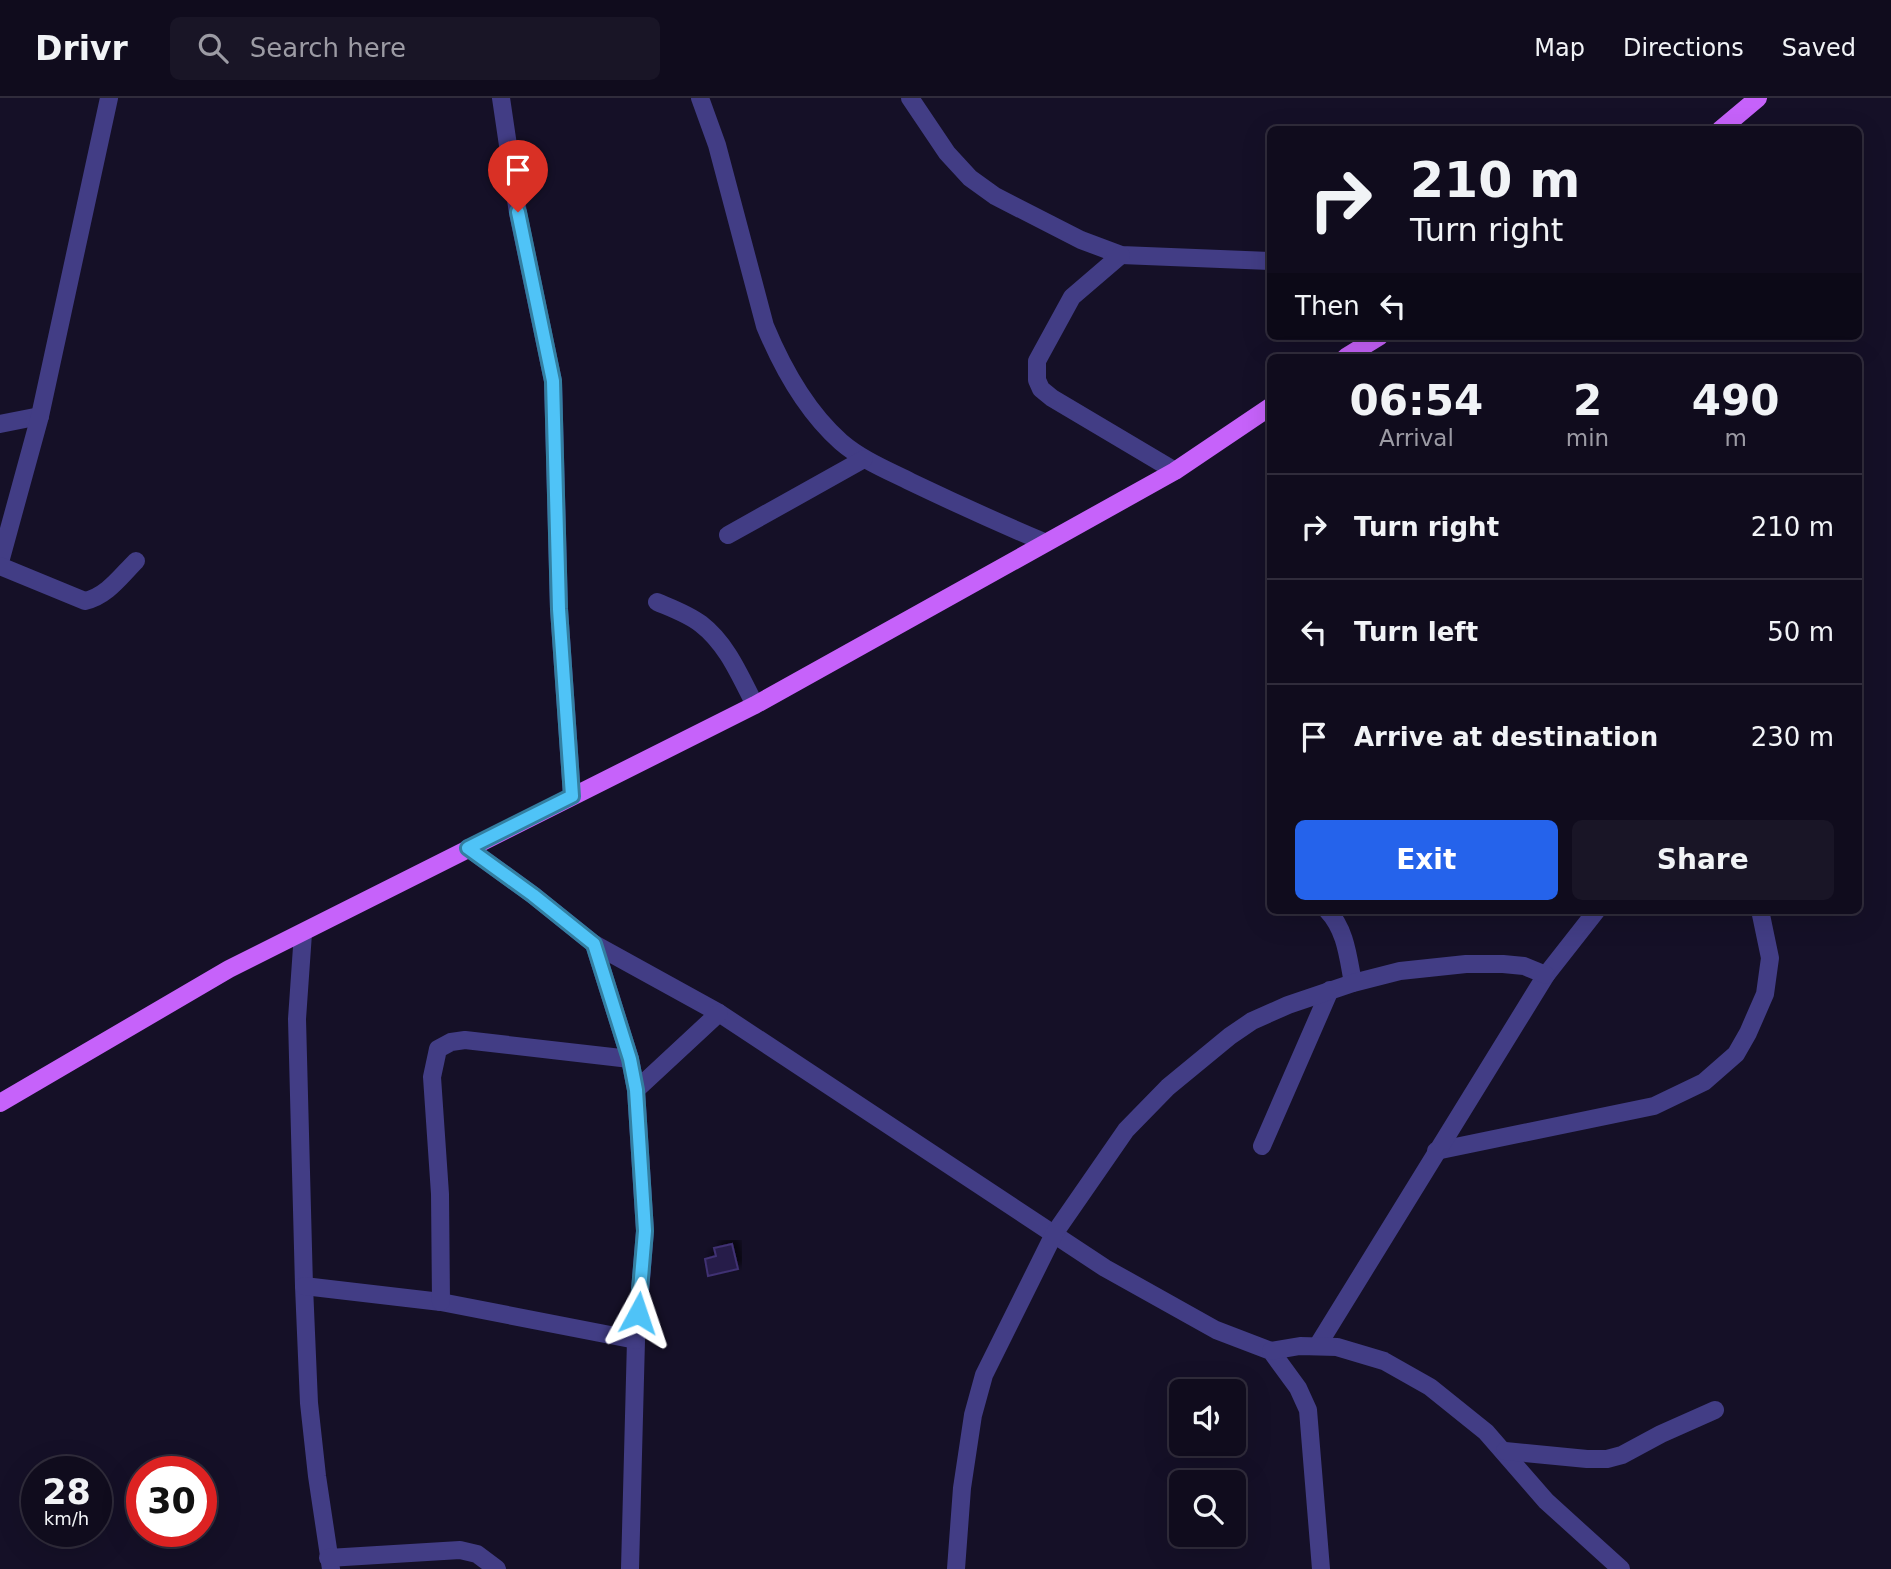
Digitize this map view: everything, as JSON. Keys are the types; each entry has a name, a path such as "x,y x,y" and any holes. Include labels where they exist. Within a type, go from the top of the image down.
{"main road":[{"path":"1725,126 1758,98"},
{"path":"1351,354 1374,340"},
{"path":"0,1103 229,969 755,705 1175,471 1267,409"}],"street":[{"path":"109,98 40,416 0,564 85,601 97,598 108,590 136,561"},
{"path":"501,98 518,212 553,381 559,609 572,796"},
{"path":"700,98 717,145 758,303 774,347 824,425 864,459 1044,542"},
{"path":"910,98 947,153 984,189 1081,240 1121,255 1267,261"},
{"path":"1121,255 1067,304 1037,361 1037,380 1041,389 1052,398 1175,471"},
{"path":"0,424 40,416"},
{"path":"728,535 864,459"},
{"path":"657,602 688,615 716,638 732,661 755,705"},
{"path":"468,848 594,944 719,1013 1105,1268 1216,1330 1271,1351 1318,1345 1363,1353 1384,1361 1448,1400 1505,1451 1546,1502 1621,1569"},
{"path":"1331,914 1344,940 1353,983"},
{"path":"1318,1345 1546,975 1594,914"},
{"path":"1436,1151 1654,1106 1703,1082 1736,1054 1765,994 1770,958 1761,914"},
{"path":"303,933 298,1019 304,1286 310,1403 330,1563 460,1550 477,1554 497,1569"},
{"path":"594,944 630,1059 636,1090 645,1231 636,1340 630,1569"},
{"path":"957,1569 962,1488 973,1415 984,1375 1054,1234 1126,1130 1168,1087 1252,1021 1288,1005 1353,983 1400,971 1466,964 1524,966 1546,975"},
{"path":"1262,1146 1330,990"},
{"path":"636,1090 719,1013"},
{"path":"441,1302 440,1194 432,1077 438,1049 451,1042 465,1040 630,1059"},
{"path":"304,1286 441,1302 636,1340"},
{"path":"1271,1351 1298,1388 1308,1410 1321,1569"},
{"path":"1505,1451 1587,1460 1607,1459 1622,1455 1714,1410"}],"building":[{"path":"732,1244 738,1269 708,1276 705,1259 716,1256 714,1248"}],"route":[{"path":"518,212 553,381 559,609 572,796 468,848 594,944 630,1059 636,1090 645,1231 638,1313"}]}
